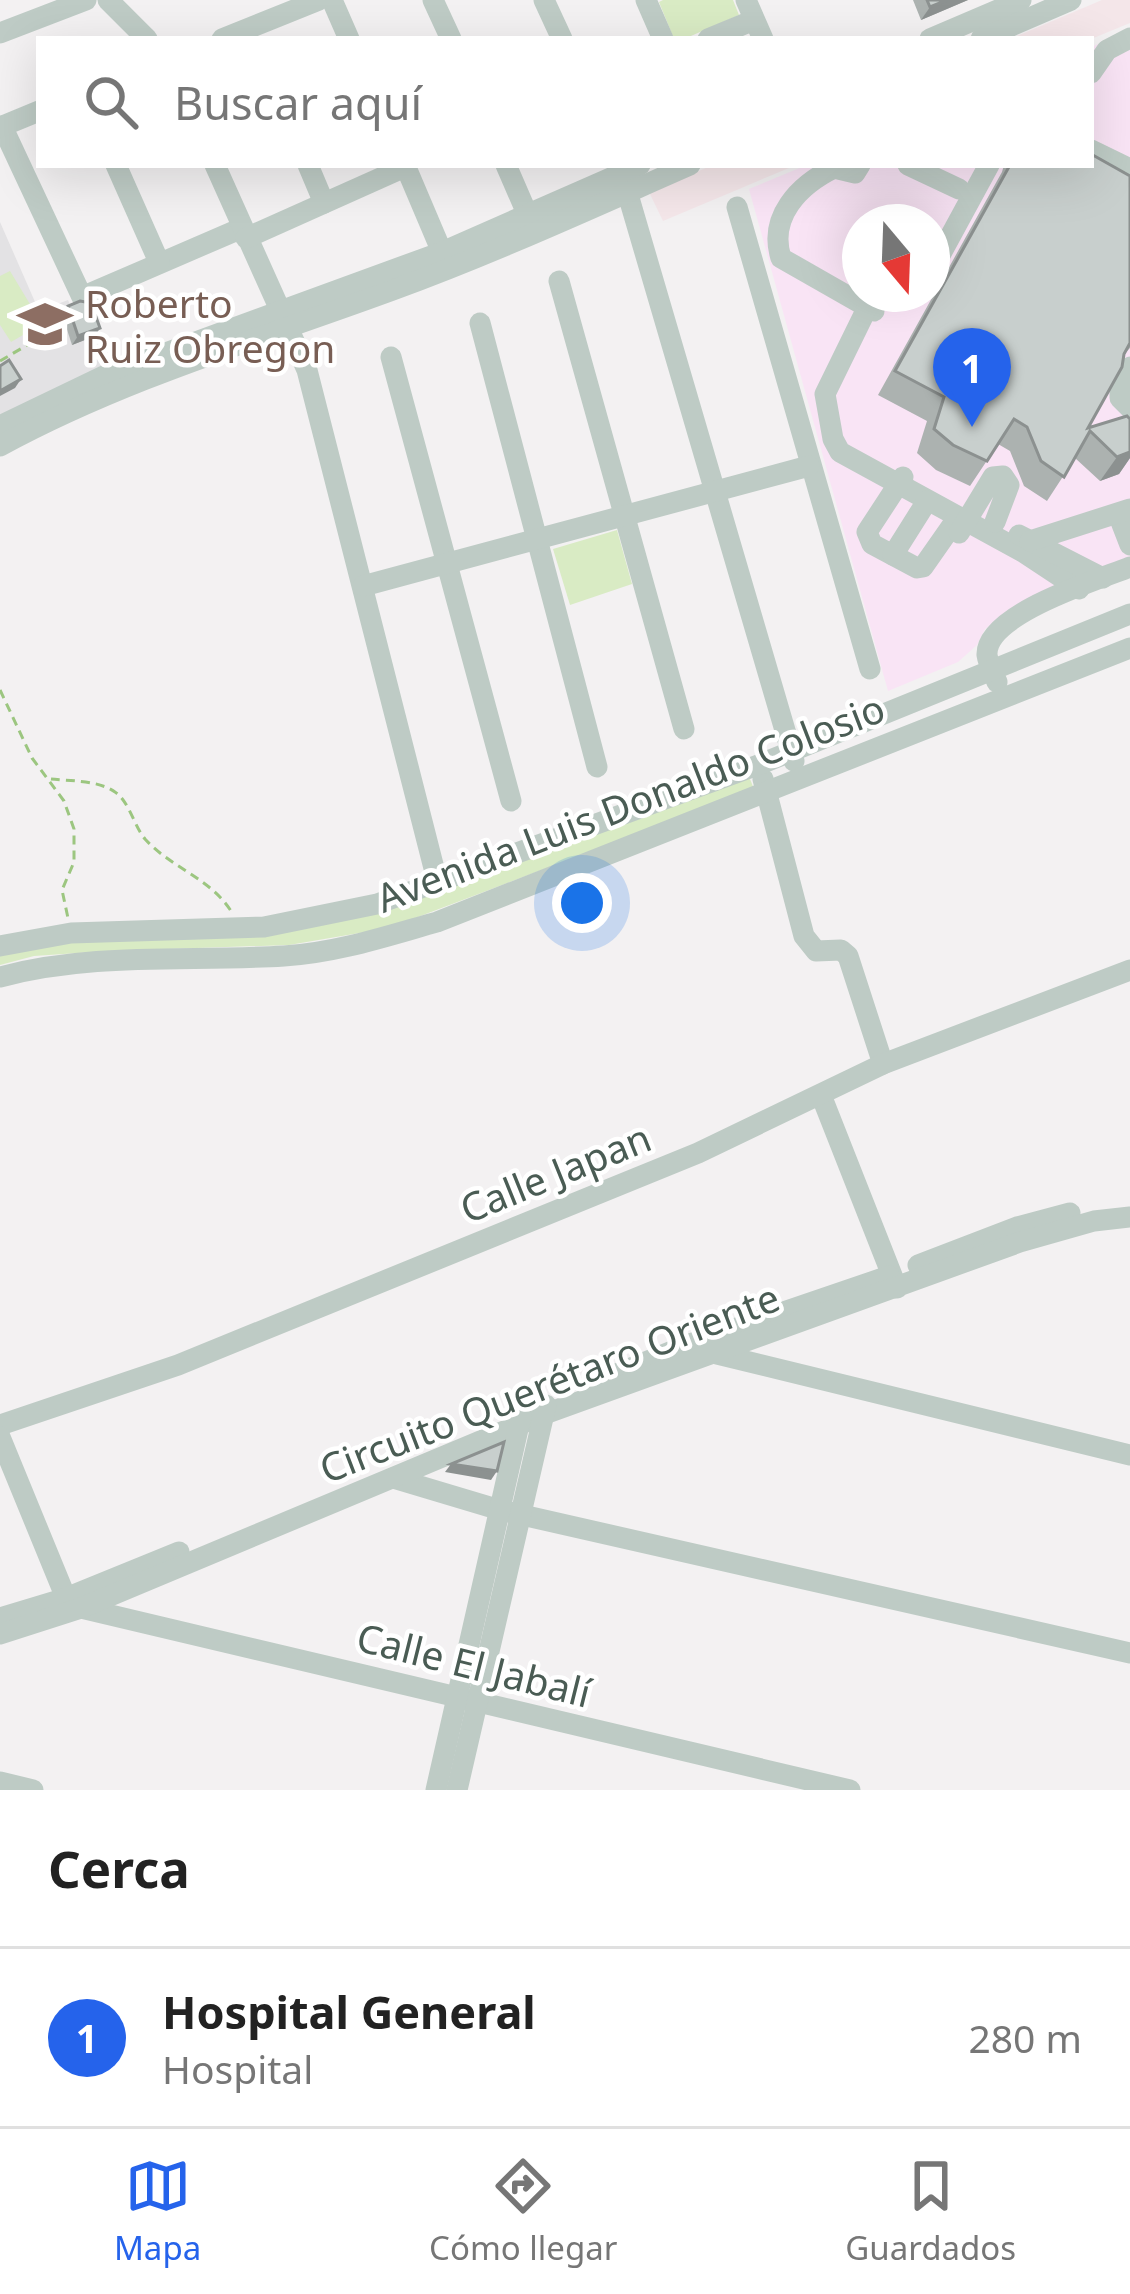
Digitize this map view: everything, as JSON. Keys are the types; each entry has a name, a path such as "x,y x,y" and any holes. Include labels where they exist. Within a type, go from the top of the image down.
{"street":[{"path":"0,33 86,0"},
{"path":"108,0 144,36"},
{"path":"253,33 319,0"},
{"path":"332,0 348,36"},
{"path":"434,0 450,36"},
{"path":"544,0 561,36"},
{"path":"646,0 662,36"},
{"path":"936,36 1021,0"},
{"path":"988,36 1062,2"},
{"path":"715,36 754,20"},
{"path":"1094,69 1107,50 1130,38"},
{"path":"36,112 1,126 82,297 159,262 324,203 401,168"},
{"path":"1094,152 1125,172"},
{"path":"1094,167 1125,172"},
{"path":"117,168 159,262"},
{"path":"216,168 307,370 438,884"},
{"path":"309,168 324,203"},
{"path":"406,168 445,260"},
{"path":"507,168 532,225"},
{"path":"0,446 13,426 56,415 286,319 532,225 627,174 669,168"},
{"path":"842,292 782,258 780,219 800,189 834,169 855,173 858,168"},
{"path":"914,168 959,189"},
{"path":"950,205 972,168"},
{"path":"950,237 987,168"},
{"path":"627,174 798,780"},
{"path":"737,207 870,669"},
{"path":"560,280 684,729"},
{"path":"866,312 825,394 833,439 844,441 927,501 965,517 995,522 1103,578"},
{"path":"480,323 597,767"},
{"path":"391,357 511,801"},
{"path":"1130,367 1120,385 1120,398 1130,408"},
{"path":"363,586 809,466"},
{"path":"901,481 867,532 872,544 917,568 923,567 965,517 993,477 1003,476 1009,485 995,522"},
{"path":"901,481 1079,589"},
{"path":"893,555 927,501"},
{"path":"1030,541 1124,511 1130,545"},
{"path":"934,576 965,517"},
{"path":"1002,697 987,655 991,641 1007,621 1130,567"},
{"name":"Avenida Luis Donaldo Colosio","path":"0,946 71,932 238,929 327,916 438,884 758,765 1130,614"},
{"name":"Avenida Luis Donaldo Colosio","path":"0,976 93,961 286,956 333,950 437,922 1130,648"},
{"path":"758,765 804,936 816,951 841,950 848,956 883,1064"},
{"name":"Calle Japan","path":"0,1425 178,1365 825,1104 883,1064 1130,970"},
{"path":"825,1104 892,1273"},
{"name":"Circuito Querétaro Oriente","path":"0,1634 687,1346 1017,1227 1130,1204"},
{"name":"Circuito Querétaro Oriente","path":"1094,1214 1130,1217"},
{"name":"Circuito Querétaro Oriente","path":"546,1408 715,1353 892,1273"},
{"path":"687,1346 1130,1455"},
{"path":"436,1790 467,1699 512,1512 546,1408"},
{"path":"512,1512 520,1419"},
{"name":"Circuito Querétaro Oriente","path":"0,1618 74,1603 393,1478 520,1419"},
{"path":"0,1437 74,1603"},
{"path":"393,1478 512,1512 1130,1653"},
{"name":"Calle El Jabalí","path":"74,1603 850,1790"},
{"path":"457,1790 467,1699"},
{"path":"0,1782 33,1790"}],"path":[{"path":"0,360 63,324"},
{"path":"0,690 32,758 64,801 74,829 74,862 62,890 71,932"},
{"path":"49,779 92,783 117,793 143,837 163,856 209,884 230,907 238,929"}],"shaded area":[{"path":"1102,0 1130,0 1130,23 1094,38 1017,36"},
{"path":"1130,31 1130,560 1023,601 985,629 977,645 958,662 888,691 749,189 800,168 1094,168 1094,46"},
{"path":"706,168 789,168 663,221 649,192"},
{"name":"Roberto Ruiz Obregon","path":"0,222 39,311 68,300 72,309 83,306 106,367 0,416"}],"green space":[{"path":"733,0 739,15 691,36 673,36 659,2"},
{"path":"10,271 42,324 11,342 0,325 0,276"},
{"path":"617,530 632,584 570,605 553,549"},
{"path":"748,774 754,789 389,928 289,945 34,956 0,965 0,954 18,949 401,906"}],"building":[{"path":"1094,156 1130,176 1130,343 1088,428 1127,416 1130,452 1117,457 1090,431 1064,477 1041,461 1027,427 1014,419 987,461 953,445 934,429 944,397 895,371 928,312 950,312 950,272 1008,168 1094,168"},
{"path":"91,303 100,328 78,336 68,306"},
{"path":"9,360 21,379 0,391 0,366"},
{"path":"504,1442 497,1471 451,1464"}],"place":[{"name":"Roberto Ruiz Obregon","path":"45,324"},
{"name":"Hospital General","path":"972,427"}]}
